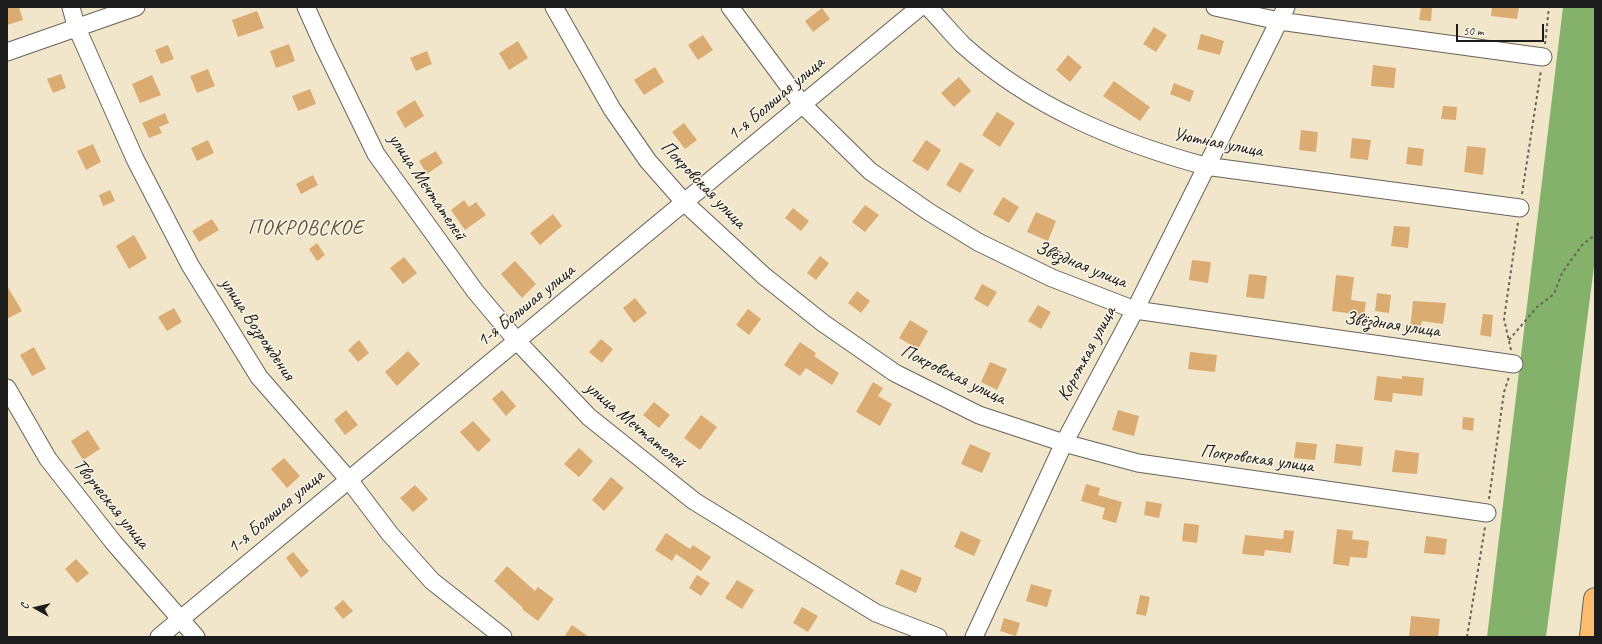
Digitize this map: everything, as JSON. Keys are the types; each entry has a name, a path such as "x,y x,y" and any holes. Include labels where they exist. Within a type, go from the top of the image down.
{"main road":[{"path":"1591,637 1595,600"}],"street":[{"name":"улица Возрождения","path":"71,7 76,26 135,159 190,265 259,376 349,480 390,534 432,581 498,635"},
{"path":"7,52 76,26 136,7"},
{"name":"улица Мечтателей","path":"306,7 376,154 475,292 517,341 589,418 694,501 876,613 938,637"},
{"name":"Покровская улица","path":"554,7 612,109 648,161 685,203 764,276 823,323 895,372 979,415 1064,442 1138,463 1487,513"},
{"name":"Звёздная улица","path":"730,7 802,104 870,171 928,212 978,242 1052,278 1135,310 1514,364"},
{"name":"1-я Большая улица","path":"159,637 920,7"},
{"name":"Уютная улица","path":"928,7 963,44 1012,83 1061,113 1105,134 1168,156 1205,166 1520,208"},
{"path":"1215,7 1282,14 1543,57"},
{"name":"Короткая улица","path":"974,637 1064,442 1135,310 1205,166 1282,14"},
{"name":"Творческая улица","path":"7,388 48,459 114,543 196,637"}],"path":[{"path":"1467,637 1487,513 1504,392 1514,364 1504,319 1549,7"},
{"path":"1509,340 1537,307 1554,294 1562,273 1582,245 1595,235"}],"green space":[{"path":"1563,7 1595,7 1595,259 1546,637 1487,637"}],"building":[{"path":"7,7 19,7 23,20 7,25"},
{"path":"1421,7 1432,7 1431,21 1419,20"},
{"path":"1492,7 1519,7 1517,19 1491,16"},
{"path":"822,8 830,19 813,32 805,21"},
{"path":"257,11 264,28 238,37 232,20"},
{"path":"1154,27 1167,35 1156,52 1143,44"},
{"path":"1201,34 1224,41 1220,55 1197,49"},
{"path":"703,35 713,50 698,60 688,45"},
{"path":"518,41 528,58 509,70 499,53"},
{"path":"289,44 295,61 276,68 270,51"},
{"path":"168,45 174,59 161,64 155,50"},
{"path":"427,51 432,64 416,71 410,58"},
{"path":"1068,55 1082,67 1070,82 1056,70"},
{"path":"1373,65 1396,68 1394,88 1371,86"},
{"path":"655,67 664,82 644,95 634,80"},
{"path":"208,69 215,86 197,93 190,76"},
{"path":"61,74 66,88 53,93 47,79"},
{"path":"152,75 161,95 140,103 132,84"},
{"path":"959,77 971,91 954,107 941,93"},
{"path":"1114,81 1150,107 1140,121 1103,96"},
{"path":"1174,83 1194,91 1190,102 1170,94"},
{"path":"310,89 316,104 298,111 292,96"},
{"path":"415,100 424,116 405,128 396,112"},
{"path":"1443,106 1457,107 1456,120 1441,119"},
{"path":"997,112 1015,123 1000,147 982,135"},
{"path":"165,113 169,123 159,127 162,133 149,138 142,123"},
{"path":"684,123 697,140 685,149 672,132"},
{"path":"1301,130 1318,132 1316,152 1299,150"},
{"path":"1352,138 1371,140 1368,160 1350,158"},
{"path":"208,140 214,153 197,161 191,148"},
{"path":"926,140 941,150 928,171 912,161"},
{"path":"93,144 101,162 86,170 77,151"},
{"path":"1467,146 1486,148 1483,175 1464,172"},
{"path":"1408,147 1424,149 1422,166 1406,164"},
{"path":"436,151 443,163 427,174 419,161"},
{"path":"960,162 974,170 960,193 946,185"},
{"path":"313,175 318,185 301,194 296,184"},
{"path":"110,190 115,201 103,206 99,195"},
{"path":"1003,197 1019,207 1009,223 993,214"},
{"path":"464,200 469,207 476,202 486,215 465,230 451,210"},
{"path":"865,205 879,215 865,232 852,222"},
{"path":"793,208 809,221 801,231 785,218"},
{"path":"1036,212 1056,221 1048,241 1027,232"},
{"path":"553,214 562,226 540,245 530,233"},
{"path":"212,219 219,230 199,242 192,231"},
{"path":"1394,226 1410,227 1408,248 1391,246"},
{"path":"134,235 147,258 129,269 116,246"},
{"path":"317,243 325,255 317,261 309,249"},
{"path":"820,256 829,263 816,280 807,273"},
{"path":"404,257 417,273 403,284 390,268"},
{"path":"1192,260 1211,262 1208,283 1189,280"},
{"path":"515,261 536,284 522,298 501,274"},
{"path":"1249,274 1267,276 1264,299 1246,297"},
{"path":"1336,275 1354,277 1351,300 1366,302 1363,322 1353,320 1354,314 1332,311"},
{"path":"982,284 997,292 988,307 974,299"},
{"path":"7,286 22,311 7,319"},
{"path":"857,291 870,301 861,313 848,303"},
{"path":"1377,293 1391,295 1389,313 1375,311"},
{"path":"635,298 647,313 634,323 623,308"},
{"path":"1413,301 1446,303 1443,324 1422,321 1420,331 1410,330"},
{"path":"1038,305 1051,312 1041,329 1028,321"},
{"path":"174,308 182,322 167,331 158,317"},
{"path":"748,309 761,319 749,335 736,325"},
{"path":"1483,314 1493,315 1491,337 1480,335"},
{"path":"910,320 928,331 918,349 899,338"},
{"path":"601,339 613,349 602,363 589,352"},
{"path":"359,340 369,353 358,362 348,350"},
{"path":"800,342 816,353 814,356 839,373 832,385 806,368 800,376 784,365"},
{"path":"34,347 46,369 32,376 20,355"},
{"path":"408,351 420,364 397,386 385,372"},
{"path":"1190,352 1217,355 1215,372 1188,369"},
{"path":"990,362 1007,369 997,390 981,382"},
{"path":"1377,376 1402,379 1402,376 1424,378 1422,396 1393,393 1392,402 1374,400"},
{"path":"873,382 883,388 878,396 892,404 880,426 856,412"},
{"path":"502,390 516,406 506,416 492,399"},
{"path":"654,402 670,415 659,428 643,415"},
{"path":"346,410 358,425 345,435 334,420"},
{"path":"1118,410 1139,416 1134,436 1112,430"},
{"path":"701,415 717,427 700,450 684,438"},
{"path":"1463,417 1474,418 1473,431 1462,429"},
{"path":"473,421 491,440 478,452 460,432"},
{"path":"88,430 100,449 83,460 71,441"},
{"path":"1296,442 1317,444 1315,460 1294,458"},
{"path":"970,444 991,453 982,473 961,464"},
{"path":"1336,444 1363,447 1361,466 1334,463"},
{"path":"579,448 593,461 579,477 564,464"},
{"path":"1395,450 1419,453 1417,474 1392,472"},
{"path":"284,458 300,476 287,488 271,469"},
{"path":"611,477 624,488 604,511 592,500"},
{"path":"1086,484 1100,488 1098,495 1122,502 1116,523 1102,519 1105,508 1081,501"},
{"path":"415,485 428,499 413,512 400,498"},
{"path":"1146,501 1162,504 1159,518 1144,515"},
{"path":"1184,523 1199,525 1197,543 1182,541"},
{"path":"1337,529 1353,531 1352,539 1369,541 1367,558 1350,557 1349,566 1333,564"},
{"path":"1284,530 1294,531 1291,553 1265,550 1264,556 1242,554 1245,535 1283,539"},
{"path":"961,531 981,540 974,556 954,547"},
{"path":"666,533 690,549 693,545 711,557 701,571 676,554 672,561 655,550"},
{"path":"1426,536 1447,539 1445,555 1424,553"},
{"path":"293,552 309,571 301,578 286,558"},
{"path":"76,559 89,573 77,583 65,569"},
{"path":"507,566 535,591 538,587 554,599 538,621 522,609 523,608 494,581"},
{"path":"901,569 922,578 916,593 895,584"},
{"path":"697,575 710,583 701,596 689,588"},
{"path":"737,580 754,590 742,609 725,598"},
{"path":"1031,584 1052,590 1047,607 1026,601"},
{"path":"1140,595 1150,597 1146,616 1136,614"},
{"path":"343,600 353,611 343,619 334,608"},
{"path":"802,607 818,616 808,632 793,623"},
{"path":"1411,616 1440,619 1438,637 1409,637"},
{"path":"1004,618 1020,623 1016,636 1000,631"},
{"path":"572,625 589,637 564,637"}],"district":[{"name":"ПОКРОВСКОЕ","path":"306,228"}]}
